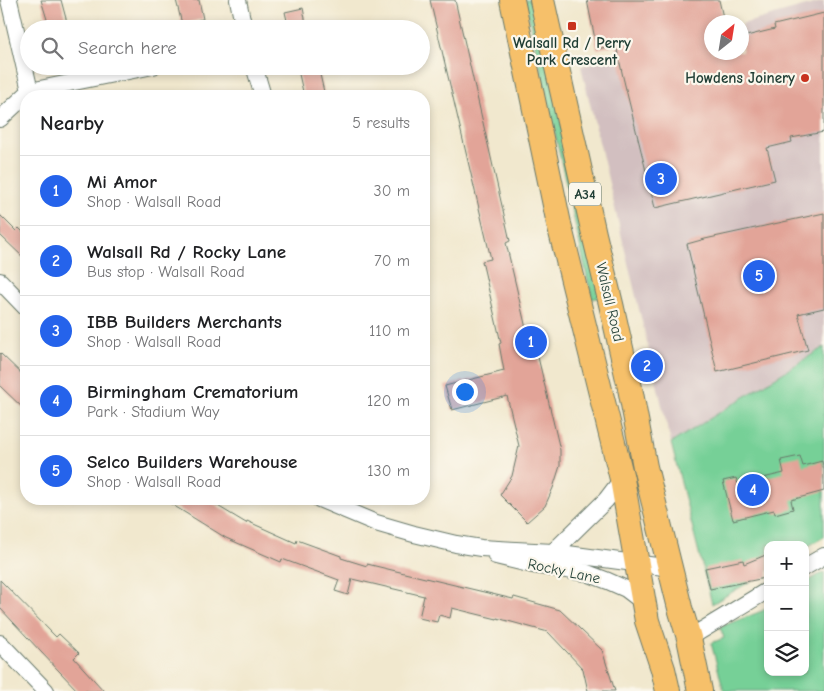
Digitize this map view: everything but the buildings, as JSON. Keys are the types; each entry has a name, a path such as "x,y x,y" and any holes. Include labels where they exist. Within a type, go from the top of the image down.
{"highway":[{"name":"Walsall Road","path":"512,0 559,224 622,479 647,621 665,680"},
{"name":"Walsall Road","path":"542,0 630,388 646,467 689,638 700,691"},
{"path":"665,680 673,648 689,638"}],"street":[{"path":"10,0 20,46"},
{"path":"238,0 242,20"},
{"path":"26,75 30,90"},
{"path":"35,90 109,75"},
{"path":"257,75 261,90"},
{"path":"0,119 20,100"},
{"path":"0,281 20,302"},
{"name":"Rocky Lane","path":"553,552 606,500 622,479"},
{"name":"Rocky Lane","path":"333,505 376,523 414,534 481,548 553,552 671,568"},
{"name":"Rocky Lane","path":"481,548 500,558 587,573 626,590 643,602"},
{"path":"809,565 824,556"},
{"path":"689,638 764,592"},
{"path":"0,644 46,691"}],"shaded area":[{"path":"824,1 824,347 671,443 581,66 704,34 704,60 749,60 749,22"}],"green space":[{"path":"525,0 533,0 601,297 592,299"},
{"path":"824,347 824,537 809,546 809,541 764,541 764,573 712,604 671,443"},
{"path":"824,572 824,691 724,691 711,643 724,638 720,627 764,610 764,676 809,676 809,581"}],"place":[{"name":"Walsall Rd / Perry Park Crescent","path":"572,26"},
{"name":"Howdens Joinery","path":"805,78"},
{"name":"IBB Builders Merchants","path":"661,179"},
{"name":"Selco Builders Warehouse","path":"759,276"},
{"name":"Mi Amor","path":"531,342"},
{"name":"Walsall Rd / Rocky Lane","path":"647,366"},
{"name":"Birmingham Crematorium","path":"753,490"}]}
